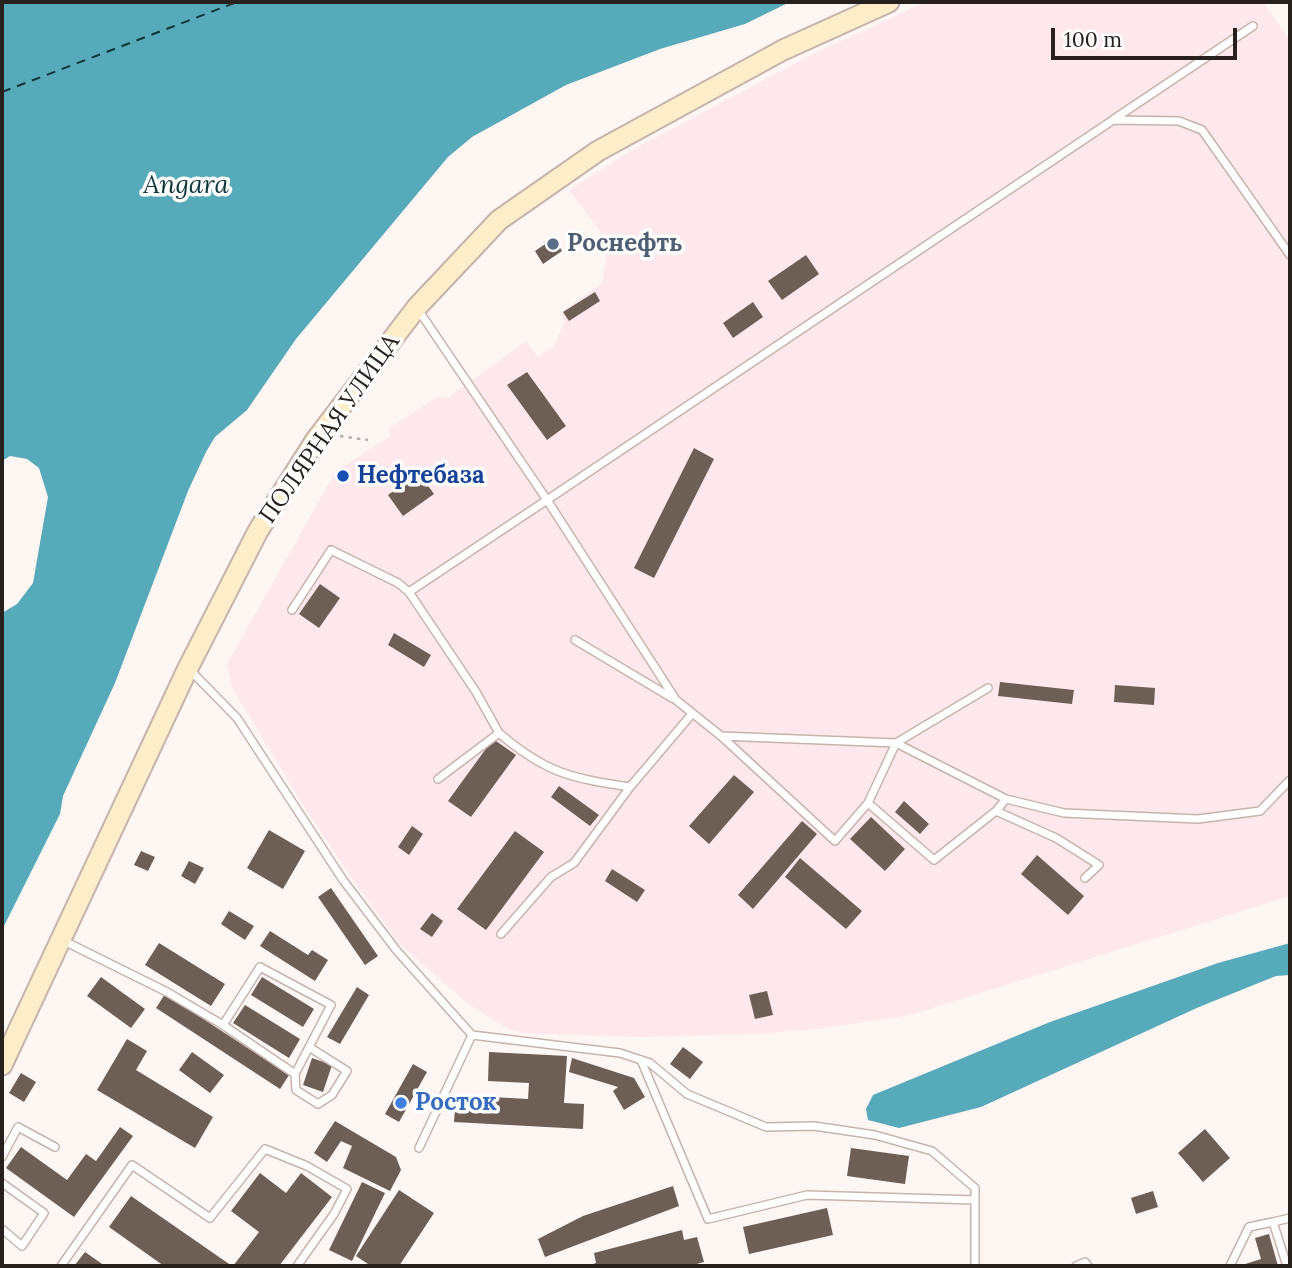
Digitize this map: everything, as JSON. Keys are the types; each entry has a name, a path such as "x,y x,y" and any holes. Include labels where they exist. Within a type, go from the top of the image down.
{"main road":[{"name":"ПОЛЯРНАЯ УЛИЦА","path":"2,1065 188,668 265,520 315,441 417,307 499,220 598,151 783,50 889,2"}],"lane":[{"path":"409,592 1254,26"},
{"path":"1113,120 1179,121 1202,130 1290,255"},
{"path":"417,307 547,500 676,700 691,715 721,736 835,841 867,803 896,743 988,688"},
{"path":"292,610 331,550 398,583 409,592 476,692 499,733 543,767 590,781 630,787"},
{"path":"575,640 676,700"},
{"path":"188,668 237,718 343,880 389,941 472,1035 620,1053 650,1063 687,1094 766,1127 814,1126 875,1135 932,1151 975,1188 975,1266"},
{"path":"501,934 551,877 574,863 630,787 691,715"},
{"path":"438,779 499,733"},
{"path":"721,736 896,743 1006,799 1064,813 1198,819 1261,811 1290,780"},
{"path":"867,803 934,860 996,811 1006,799"},
{"path":"996,811 1056,838 1099,865 1085,878"},
{"path":"62,940 167,992 223,1025 295,1074"},
{"path":"223,1025 260,967 331,1005 309,1047 295,1074 296,1090 318,1104 332,1095 347,1071 309,1047"},
{"path":"419,1148 472,1035"},
{"path":"640,1060 708,1219 807,1195 975,1200"},
{"path":"2,1157 19,1127 55,1147"},
{"path":"61,1266 132,1165 211,1218 265,1149 307,1166 347,1189 334,1214 298,1266"},
{"path":"2,1183 44,1213 22,1246 2,1229"},
{"path":"1230,1266 1249,1227 1290,1218"},
{"path":"1273,1222 1287,1266"},
{"path":"1076,1266 1085,1262 1088,1266"}],"path":[{"path":"333,435 368,440"}],"shaded area":[{"name":"Нефтебаза","path":"925,2 1263,2 1290,40 1290,896 910,1015 817,1029 754,1034 638,1037 524,1033 508,1029 468,1004 400,944 350,876 300,800 232,688 227,664 336,471 390,436 388,429 437,397 448,398 526,341 538,357 553,347 565,322 561,313 602,283 609,243 569,190 636,148 813,54"}],"water":[{"name":"Angara","path":"2,2 790,2 745,24 660,49 566,85 472,137 448,157 296,339 247,410 215,437 206,452 188,491 115,683 63,796 60,814 2,930 2,613 17,604 33,583 48,497 39,468 27,459 10,456 2,461"},
{"path":"1290,943 1290,975 1276,976 1199,1007 981,1107 899,1128 868,1120 866,1109 873,1095 1050,1022 1218,963"}],"building":[{"path":"554,238 562,251 543,264 535,251"},
{"path":"806,255 819,274 782,300 768,281"},
{"path":"595,292 600,301 569,321 563,312"},
{"path":"753,302 763,317 733,338 723,323"},
{"path":"527,372 566,426 547,440 507,385"},
{"path":"694,448 714,459 654,578 634,568"},
{"path":"419,473 434,494 403,516 388,495"},
{"path":"320,584 340,598 319,628 299,614"},
{"path":"394,633 431,655 424,667 388,645"},
{"path":"1000,682 1074,690 1072,704 998,696"},
{"path":"1115,685 1155,688 1154,705 1114,702"},
{"path":"493,739 516,755 471,817 448,801"},
{"path":"734,775 754,792 709,844 689,826"},
{"path":"559,786 599,815 590,826 551,797"},
{"path":"904,801 929,824 920,834 895,812"},
{"path":"871,817 905,849 885,871 850,839"},
{"path":"802,821 817,834 753,909 738,895"},
{"path":"412,826 423,834 409,855 398,847"},
{"path":"269,830 305,851 283,889 247,868"},
{"path":"515,831 544,852 486,930 457,909"},
{"path":"141,851 155,857 148,871 134,865"},
{"path":"1037,855 1084,896 1068,915 1021,874"},
{"path":"800,858 862,911 846,929 785,877"},
{"path":"189,861 204,868 195,884 181,876"},
{"path":"612,869 645,890 637,902 605,881"},
{"path":"331,888 378,956 365,965 318,897"},
{"path":"229,911 254,926 245,940 221,924"},
{"path":"432,913 443,921 432,937 420,929"},
{"path":"270,931 308,955 312,950 328,960 315,981 260,946"},
{"path":"159,943 225,984 211,1006 145,965"},
{"path":"101,977 145,1009 131,1028 87,996"},
{"path":"262,977 314,1009 303,1027 251,995"},
{"path":"357,987 369,995 340,1044 327,1037"},
{"path":"767,991 773,1015 755,1019 749,995"},
{"path":"165,994 289,1075 280,1089 156,1008"},
{"path":"245,1005 300,1039 289,1058 233,1023"},
{"path":"127,1039 147,1051 136,1070 213,1117 195,1148 97,1090"},
{"path":"683,1047 703,1062 690,1079 670,1064"},
{"path":"192,1052 224,1075 210,1093 179,1070"},
{"path":"489,1052 567,1056 564,1103 584,1104 583,1129 454,1122 456,1095 528,1099 529,1083 488,1081"},
{"path":"312,1058 332,1065 323,1092 303,1085"},
{"path":"572,1058 634,1078 645,1097 624,1110 613,1091 618,1087 569,1072"},
{"path":"413,1064 427,1072 399,1122 385,1114"},
{"path":"21,1073 36,1082 24,1102 9,1093"},
{"path":"335,1121 396,1157 401,1170 390,1191 343,1168 352,1146 341,1141 327,1162 314,1153"},
{"path":"120,1127 133,1136 74,1217 6,1168 21,1147 67,1180 86,1154 96,1161"},
{"path":"1205,1129 1230,1158 1203,1182 1178,1153"},
{"path":"851,1148 909,1156 905,1184 847,1176"},
{"path":"260,1173 286,1193 301,1173 332,1197 279,1266 233,1266 259,1232 231,1211"},
{"path":"362,1182 385,1193 352,1261 329,1250"},
{"path":"673,1186 679,1206 545,1257 538,1239 583,1216"},
{"path":"399,1190 434,1213 399,1266 371,1266 356,1256"},
{"path":"1153,1191 1158,1207 1136,1214 1131,1198"},
{"path":"131,1196 232,1266 164,1266 109,1227"},
{"path":"827,1208 833,1235 749,1254 743,1227"},
{"path":"682,1230 684,1240 697,1237 704,1262 689,1266 587,1266 596,1263 594,1253"},
{"path":"1269,1234 1278,1266 1239,1266 1261,1259 1255,1238"},
{"path":"85,1252 105,1266 74,1266"}],"ferry route":[{"path":"2,92 237,2"}],"place":[{"name":"Роснефть","path":"553,244"},
{"name":"Нефтебаза","path":"343,476"},
{"name":"Росток","path":"401,1103"}]}
